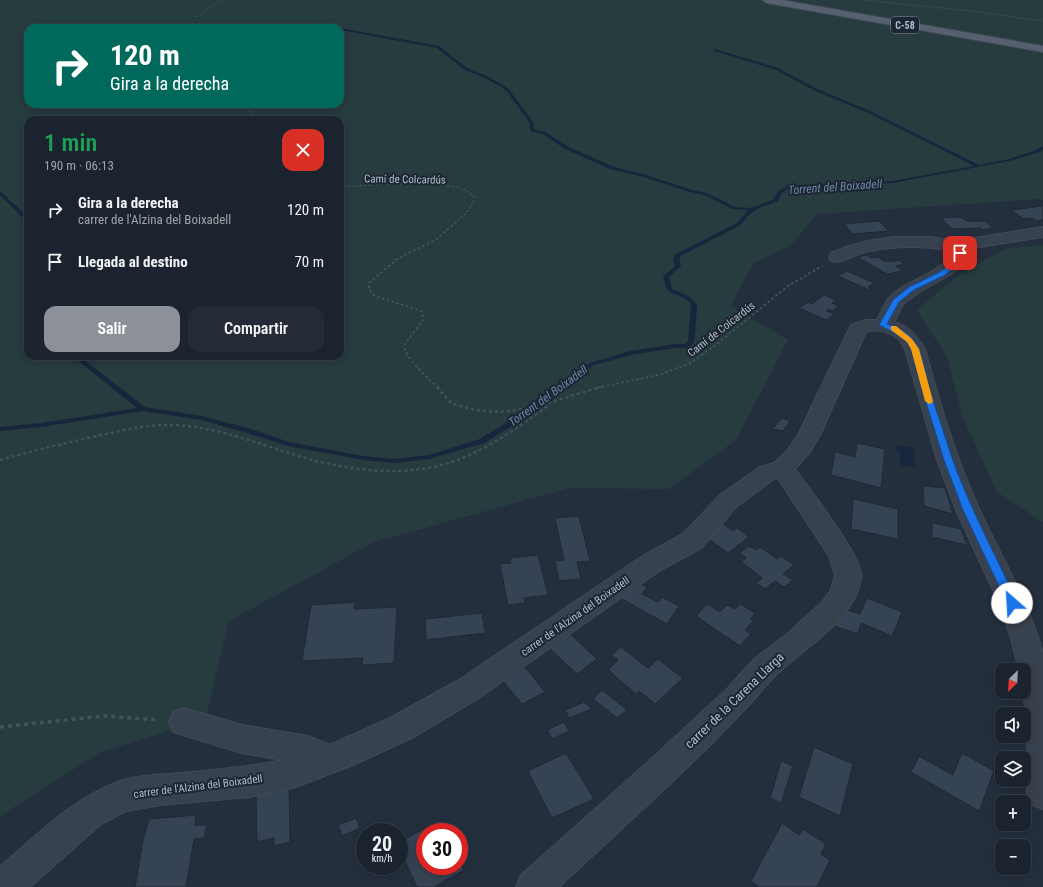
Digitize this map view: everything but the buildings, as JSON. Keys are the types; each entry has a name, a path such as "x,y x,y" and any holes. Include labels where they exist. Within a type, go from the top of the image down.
{"main road":[{"name":"C-58","path":"767,0 1043,48"},
{"name":"C-58","path":"781,0 1043,48"}],"street":[{"path":"837,257 852,250 894,242 931,242 956,246 1043,232"},
{"path":"956,246 960,253 952,266 912,289 896,301 883,325 894,328 902,333 910,340 915,349 948,460 968,510 1012,603 1025,638 1035,676 1042,723 1043,794"},
{"name":"carrer de l'Alzina del Boixadell","path":"4,887 57,839 89,813 122,796 161,790 249,782 296,772 328,760 403,727 469,689 650,564 692,541 729,500 768,472 782,468 802,447 809,435 858,329 869,325 883,325"},
{"name":"carrer de la Carena Llarga","path":"532,887 659,773 737,698 764,668 797,642 831,610 843,594 848,575 841,554 782,468"},
{"path":"184,722 242,739 308,750 328,760"}],"path":[{"path":"191,24 195,18 222,0"},
{"path":"864,0 978,12 1043,21"},
{"name":"Camí de Colcardús","path":"344,187 435,186 457,188 471,193 474,197 474,201 459,220 438,238 401,256 369,283 369,289 375,296 421,311 424,318 405,343 405,350 410,359 452,403 462,407 497,411 528,409 576,394 616,384 661,376 690,363 723,340 788,287 837,257"},
{"path":"0,460 64,443 140,426 174,425 210,429 295,455 344,466 384,471 430,467 453,462 487,446 551,403"},
{"path":"0,727 104,716 184,722"}],"green space":[{"path":"0,0 1043,0 1043,200 817,214 790,246 754,263 730,306 788,340 736,440 669,489 570,488 374,542 229,621 205,720 101,752 0,816"},
{"path":"1043,245 1043,522 997,492 963,418 947,357 917,310 965,270 1008,248"}],"water":[{"path":"896,445 914,448 915,468 900,465 900,452 896,449"}],"waterway":[{"path":"344,30 438,47 466,69 486,77 504,87 532,123 531,127 533,131 544,133 567,148 612,168 705,194 734,208 751,209"},
{"path":"715,50 777,69 814,89 869,112 978,166"},
{"name":"Torrent del Boixadell","path":"143,409 202,418 288,444 363,458 395,461 429,457 482,441 508,425 562,383 592,364 630,353 675,346 686,346 691,343 694,304 688,298 670,290 666,277 678,266 676,259 678,255 739,224 750,211 776,200 779,193 786,188 893,182 1010,160 1038,151 1043,147"},
{"name":"Torrent del Boixadell","path":"0,192 24,216"},
{"name":"Torrent del Boixadell","path":"80,360 143,409"},
{"path":"0,429 41,425 143,409"}],"slow traffic":[{"path":"893,328 910,340 915,349 929,401"}],"route":[{"path":"960,253 952,266 912,289 896,301 883,325 894,328 902,333 910,340 915,349 948,460 968,510 1012,603"}]}
